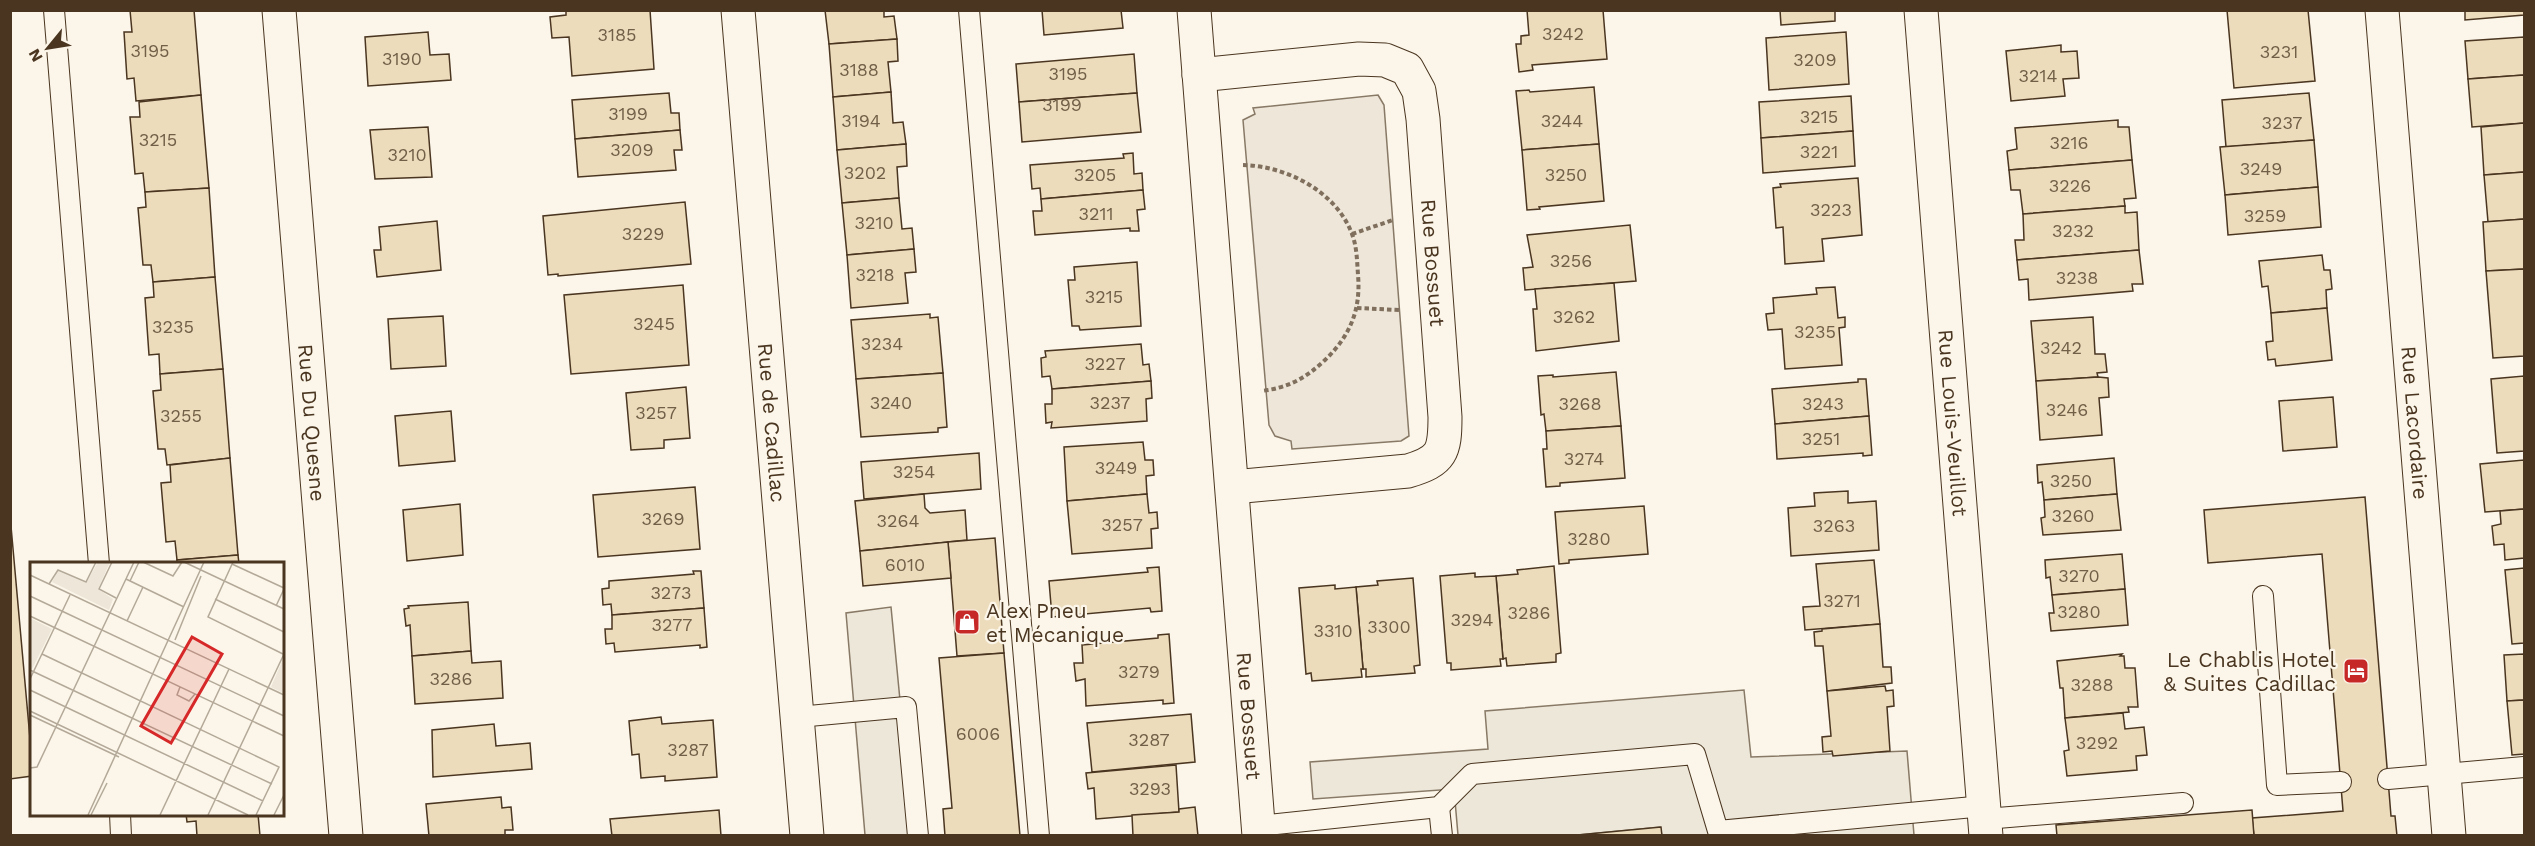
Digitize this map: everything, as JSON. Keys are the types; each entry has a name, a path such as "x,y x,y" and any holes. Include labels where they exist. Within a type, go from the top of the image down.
{"street":[{"name":"Rue Du Quesne","path":"279,10 346,836"},
{"name":"Rue de Cadillac","path":"738,10 807,836"},
{"name":"Rue Bossuet","path":"1194,10 1259,831"},
{"name":"Rue Louis-Veuillot","path":"1921,10 1985,820"},
{"name":"Rue Lacordaire","path":"2382,10 2449,836"},
{"name":"Rue Bossuet","path":"1199,75 1359,59 1385,60 1407,69 1419,91 1423,119 1445,417 1445,439 1440,454 1434,462 1408,471 1233,487"}],"lane":[{"path":"54,10 99,562"},
{"path":"969,10 1040,836"},
{"path":"2263,596 2277,785 2341,782"},
{"path":"798,717 906,707 918,836"},
{"path":"1259,831 1439,807 1472,774 1695,754 1719,833 1985,820 2183,803"},
{"path":"2388,779 2524,767"},
{"path":"1439,807 1442,836"},
{"path":"120,816 121,836"}],"path":[{"path":"1242,165 1260,165 1304,181 1324,195 1341,214 1352,234 1359,280 1357,308 1352,326 1342,342 1315,370 1300,380 1281,389 1261,391"},
{"path":"1352,234 1393,220"},
{"path":"1357,308 1400,310"}],"shaded area":[{"path":"1378,95 1384,105 1409,436 1401,441 1292,449 1291,441 1275,436 1269,425 1243,120 1255,114 1253,108"},
{"path":"891,607 913,835 865,835 846,613"},
{"path":"1744,690 1751,757 1907,751 1914,835 1662,836 1660,827 1567,836 1458,835 1454,789 1313,799 1310,762 1488,749 1485,711"}],"building":[{"path":"130,10 194,10 201,95 136,101 134,78 127,79 124,32 132,32"},
{"path":"566,10 650,10 654,69 572,76 569,37 552,38 550,17 566,15"},
{"path":"825,10 884,10 884,17 894,16 897,39 829,44"},
{"path":"1042,10 1121,10 1123,28 1044,35"},
{"path":"1527,10 1603,10 1607,59 1532,65 1533,70 1519,72 1516,44 1521,44 1521,36 1529,35"},
{"path":"1780,10 1835,10 1835,21 1781,25"},
{"path":"2227,10 2308,10 2315,81 2234,88"},
{"path":"2465,10 2524,10 2524,15 2465,20"},
{"path":"428,32 430,55 449,54 451,80 368,86 365,37"},
{"path":"1846,32 1849,84 1769,90 1766,38"},
{"path":"2524,37 2524,75 2468,79 2465,41"},
{"path":"897,39 898,61 888,62 891,92 833,97 829,44"},
{"path":"2061,45 2061,52 2077,51 2079,78 2063,79 2065,96 2011,101 2006,51"},
{"path":"1134,54 1137,93 1019,102 1016,64"},
{"path":"2524,75 2524,123 2472,127 2468,79"},
{"path":"1594,87 1599,144 1522,150 1516,91"},
{"path":"891,92 893,123 903,122 906,144 837,150 833,97"},
{"path":"669,93 671,113 679,113 680,130 575,139 572,100"},
{"path":"1137,93 1141,132 1022,142 1019,102"},
{"path":"2309,93 2314,140 2226,147 2222,100"},
{"path":"201,95 209,188 145,192 143,173 135,174 130,117 140,117 139,102"},
{"path":"1851,96 1853,131 1761,138 1759,102"},
{"path":"2118,120 2118,127 2129,127 2132,160 2009,170 2007,151 2017,149 2015,128"},
{"path":"2524,123 2524,172 2484,175 2481,127"},
{"path":"428,127 432,177 375,179 370,130"},
{"path":"680,130 682,150 674,150 676,170 578,177 575,139"},
{"path":"1853,131 1855,166 1763,173 1761,138"},
{"path":"2314,140 2318,187 2225,195 2220,147"},
{"path":"906,144 907,166 897,167 899,198 842,203 837,150"},
{"path":"1599,144 1604,201 1527,210 1522,150"},
{"path":"1133,153 1134,174 1142,173 1143,190 1041,199 1040,188 1032,189 1030,165 1124,158 1123,154"},
{"path":"2132,160 2136,198 2124,199 2125,206 2023,214 2020,190 2011,190 2009,170"},
{"path":"2524,172 2524,219 2488,222 2484,175"},
{"path":"1858,178 1862,235 1822,239 1824,261 1785,264 1783,227 1776,228 1773,188 1781,187 1780,184"},
{"path":"2318,187 2321,227 2228,235 2225,195"},
{"path":"209,188 215,277 153,282 151,265 143,265 138,208 146,207 145,192"},
{"path":"1143,190 1145,209 1137,210 1139,231 1130,231 1130,228 1035,235 1033,211 1042,211 1041,199"},
{"path":"899,198 902,229 912,228 914,249 847,255 842,203"},
{"path":"685,202 691,264 548,275 543,216"},
{"path":"2125,206 2125,213 2137,212 2139,250 2017,260 2015,240 2024,240 2023,214"},
{"path":"2524,219 2524,269 2486,271 2483,222"},
{"path":"437,221 441,270 377,277 374,250 381,250 379,227"},
{"path":"1630,225 1636,281 1525,290 1523,268 1533,267 1527,235"},
{"path":"914,249 916,272 905,273 908,303 851,308 847,255"},
{"path":"2139,250 2143,284 2132,284 2133,291 2029,300 2028,279 2019,280 2017,260"},
{"path":"2322,255 2324,270 2330,270 2332,289 2326,290 2327,308 2271,313 2268,286 2262,287 2259,261"},
{"path":"1137,262 1141,326 1080,330 1079,326 1072,326 1068,280 1075,280 1074,267"},
{"path":"2524,269 2524,356 2493,358 2486,271"},
{"path":"215,277 223,369 160,374 159,354 149,355 145,298 154,297 153,282"},
{"path":"1614,283 1619,341 1536,351 1533,309 1537,309 1535,289"},
{"path":"683,285 689,365 571,374 564,295"},
{"path":"1835,287 1838,318 1845,317 1845,327 1839,328 1842,365 1785,369 1782,329 1768,330 1766,314 1774,313 1773,298 1817,294 1816,288"},
{"path":"2327,308 2332,360 2276,366 2275,359 2268,360 2266,342 2273,341 2271,313"},
{"path":"930,314 930,318 938,317 943,373 856,379 851,320"},
{"path":"443,316 446,366 391,369 388,319"},
{"path":"2093,317 2095,354 2105,354 2107,372 2097,373 2098,377 2036,381 2031,321"},
{"path":"1141,344 1143,365 1149,364 1151,381 1052,389 1050,376 1042,377 1041,358 1046,357 1045,351"},
{"path":"223,369 230,458 167,465 165,449 158,449 153,391 161,390 160,374"},
{"path":"1616,372 1621,426 1546,431 1544,414 1541,415 1538,376"},
{"path":"943,373 947,427 938,428 938,432 861,437 856,379"},
{"path":"2524,376 2524,451 2497,453 2491,379"},
{"path":"2108,378 2109,397 2099,398 2102,435 2040,440 2036,381"},
{"path":"1858,379 1866,379 1869,416 1775,424 1772,389 1858,382"},
{"path":"1151,381 1152,398 1146,399 1147,421 1051,428 1052,422 1046,423 1045,404 1052,404 1052,389"},
{"path":"686,387 690,438 664,440 664,448 631,450 626,393"},
{"path":"2333,397 2337,447 2283,451 2279,401"},
{"path":"451,411 455,461 399,466 395,416"},
{"path":"1869,416 1872,455 1863,456 1863,453 1777,459 1775,424"},
{"path":"1621,426 1625,478 1560,483 1560,486 1546,487 1543,449 1547,449 1546,431"},
{"path":"1143,442 1145,460 1153,460 1154,475 1146,476 1147,494 1067,501 1064,447"},
{"path":"979,453 981,489 864,499 861,462"},
{"path":"230,458 238,555 177,560 175,541 166,542 161,483 171,482 170,465"},
{"path":"2114,458 2117,494 2044,500 2042,482 2038,483 2037,465"},
{"path":"2524,460 2524,509 2485,512 2480,464"},
{"path":"695,487 700,549 598,557 593,495"},
{"path":"1848,491 1848,503 1876,501 1879,550 1791,556 1788,508 1815,506 1814,493"},
{"path":"924,494 925,508 930,513 965,510 967,540 860,551 855,501"},
{"path":"1147,494 1149,513 1157,512 1158,528 1151,529 1152,548 1072,554 1067,501"},
{"path":"2117,494 2121,530 2043,535 2041,518 2045,517 2044,500"},
{"name":"Le Chablis Hotel & Suites Cadillac","path":"2365,497 2391,816 2395,816 2397,836 2254,836 2252,818 2343,811 2322,554 2208,563 2204,510"},
{"path":"460,504 463,555 407,561 403,510"},
{"path":"1644,506 1648,554 1569,560 1569,563 1559,564 1555,512"},
{"path":"2524,509 2524,558 2505,560 2504,544 2494,545 2492,526 2501,524 2500,511"},
{"path":"10,515 30,739 30,776 10,779"},
{"path":"995,538 1004,653 957,656 948,542"},
{"path":"948,542 951,578 863,586 860,551"},
{"path":"2122,554 2125,589 2052,595 2050,577 2046,578 2045,560"},
{"path":"238,555 239,562 177,562 177,560"},
{"path":"1874,560 1880,624 1805,630 1803,607 1820,606 1816,564"},
{"path":"1554,566 1561,653 1556,654 1556,662 1507,666 1506,658 1503,659 1496,576 1518,574 1517,570"},
{"path":"1159,567 1162,611 1151,612 1150,608 1052,617 1049,581 1148,572 1147,568"},
{"path":"2524,568 2524,643 2512,644 2505,570"},
{"path":"693,571 701,571 704,608 612,615 611,604 603,605 602,589 609,588 609,581 694,574"},
{"path":"1475,573 1475,577 1496,576 1503,659 1500,659 1501,666 1451,670 1451,663 1447,663 1440,576"},
{"path":"1413,578 1420,665 1414,666 1415,673 1366,677 1366,669 1363,669 1356,587 1378,585 1377,581"},
{"path":"1335,585 1335,589 1356,587 1362,677 1312,681 1311,673 1306,674 1299,588"},
{"path":"2125,589 2128,625 2051,631 2049,613 2054,613 2052,595"},
{"path":"468,602 471,651 412,656 410,625 406,626 404,609 409,608 408,606"},
{"path":"704,608 707,647 700,648 700,645 615,652 614,643 606,644 605,629 612,629 612,615"},
{"path":"1880,624 1883,667 1891,667 1892,683 1827,691 1823,646 1815,646 1814,632 1822,631 1822,629"},
{"path":"1169,634 1174,703 1163,704 1163,700 1086,706 1085,679 1076,681 1074,663 1083,663 1082,645 1158,638 1158,635"},
{"path":"471,651 472,663 501,661 503,698 415,704 412,656"},
{"path":"1004,653 1020,836 945,836 943,809 952,808 939,658"},
{"path":"2122,654 2120,656 2124,656 2125,668 2135,668 2138,707 2128,707 2129,712 2065,718 2063,688 2060,688 2057,661"},
{"path":"2524,654 2524,700 2507,701 2504,655"},
{"path":"1885,686 1886,691 1893,690 1894,706 1887,707 1890,751 1833,756 1832,751 1823,752 1822,737 1831,736 1827,691"},
{"path":"2524,700 2524,754 2512,755 2507,701"},
{"path":"2123,713 2125,729 2144,727 2147,755 2136,756 2137,770 2067,776 2064,751 2069,750 2065,718"},
{"path":"1191,714 1195,762 1092,772 1087,723"},
{"path":"661,717 662,724 713,720 717,777 665,781 665,776 641,778 639,754 632,755 629,721"},
{"path":"494,724 496,746 530,743 532,769 433,777 432,730"},
{"path":"1176,765 1179,812 1096,819 1094,788 1088,789 1086,773"},
{"path":"501,797 502,808 511,807 513,830 505,830 505,836 429,836 426,804"},
{"path":"1195,807 1198,836 1133,836 1132,815 1179,812 1179,809"},
{"path":"719,810 721,836 612,836 610,819"},
{"path":"2252,810 2254,836 2057,836 2056,825"},
{"path":"186,816 258,816 260,836 197,836 196,821 187,822"},
{"path":"1661,827 1662,836 1567,836"}],"place":[{"name":"Alex Pneu et Mécanique","path":"967,622"},
{"name":"Le Chablis Hotel & Suites Cadillac","path":"2356,671"}]}
